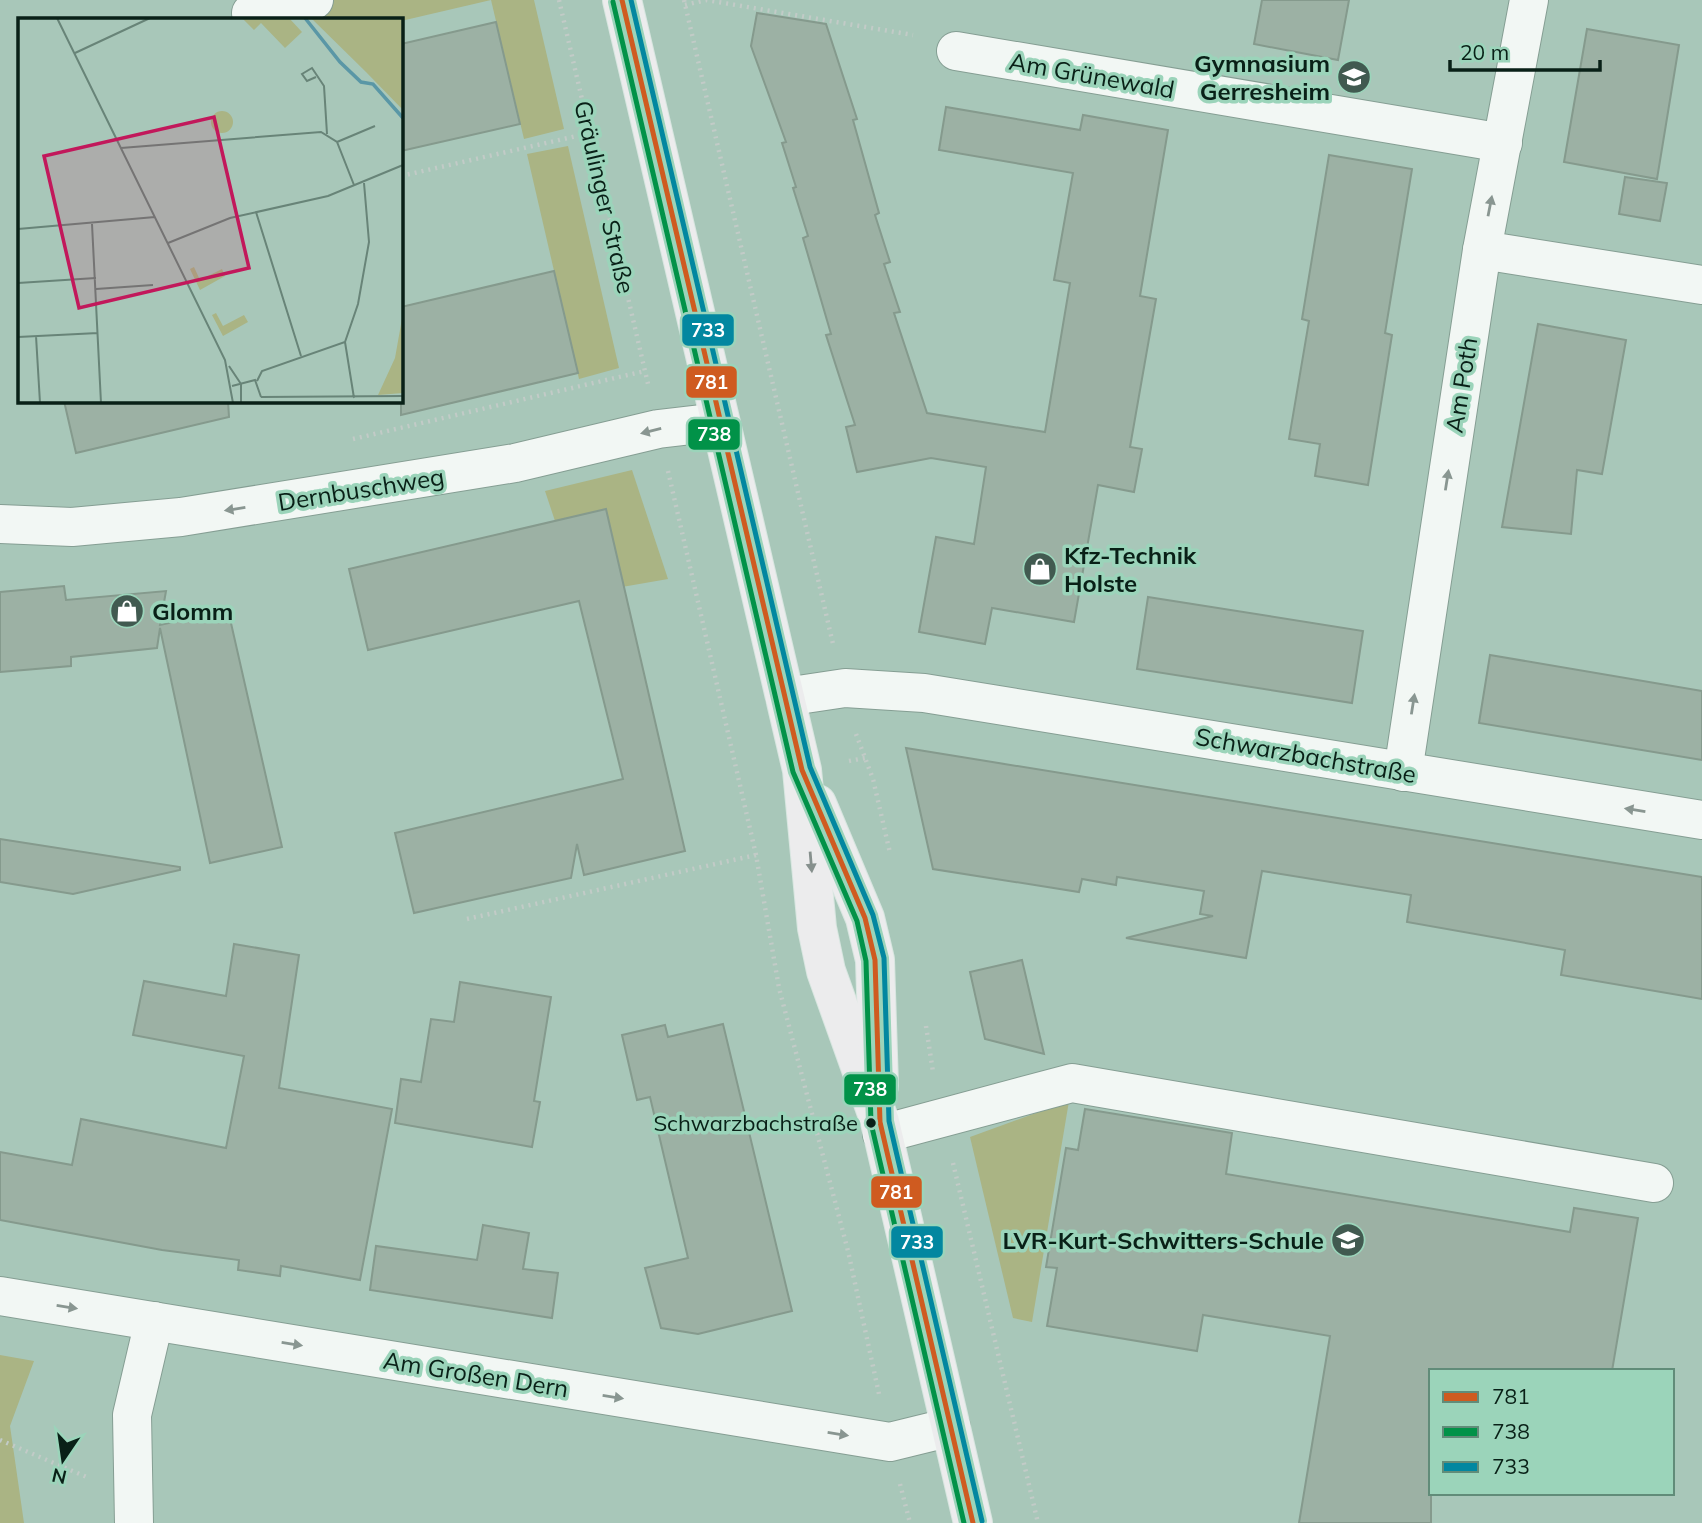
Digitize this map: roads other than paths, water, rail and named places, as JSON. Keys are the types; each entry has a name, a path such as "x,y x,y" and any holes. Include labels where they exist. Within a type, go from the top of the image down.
{"main road":[{"path":"622,0 718,422 802,770 817,928 829,979 881,1128 973,1523"},
{"path":"802,770 866,918 875,960 881,1128"}],"street":[{"path":"251,13 314,0"},
{"name":"Am Poth","path":"1403,772 1482,250 1529,0"},
{"name":"Am Grünewald","path":"956,51 1503,143"},
{"path":"1482,250 1702,285"},
{"name":"Dernbuschweg","path":"0,524 72,527 181,517 515,463 658,429 718,422"},
{"name":"Schwarzbachstraße","path":"785,697 845,688 924,693 1702,820"},
{"path":"881,1128 1072,1083 1654,1184"},
{"name":"Am Großen Dern","path":"0,1296 890,1442 951,1427"},
{"path":"132,1510 132,1415 154,1321"}],"place":[{"name":"Gymnasium Gerresheim","path":"1354,77"},
{"name":"Kfz-Technik Holste","path":"1040,569"},
{"name":"Glomm","path":"127,611"},
{"name":"Schwarzbachstraße","path":"871,1123"},
{"name":"LVR-Kurt-Schwitters-Schule","path":"1348,1240"}]}
